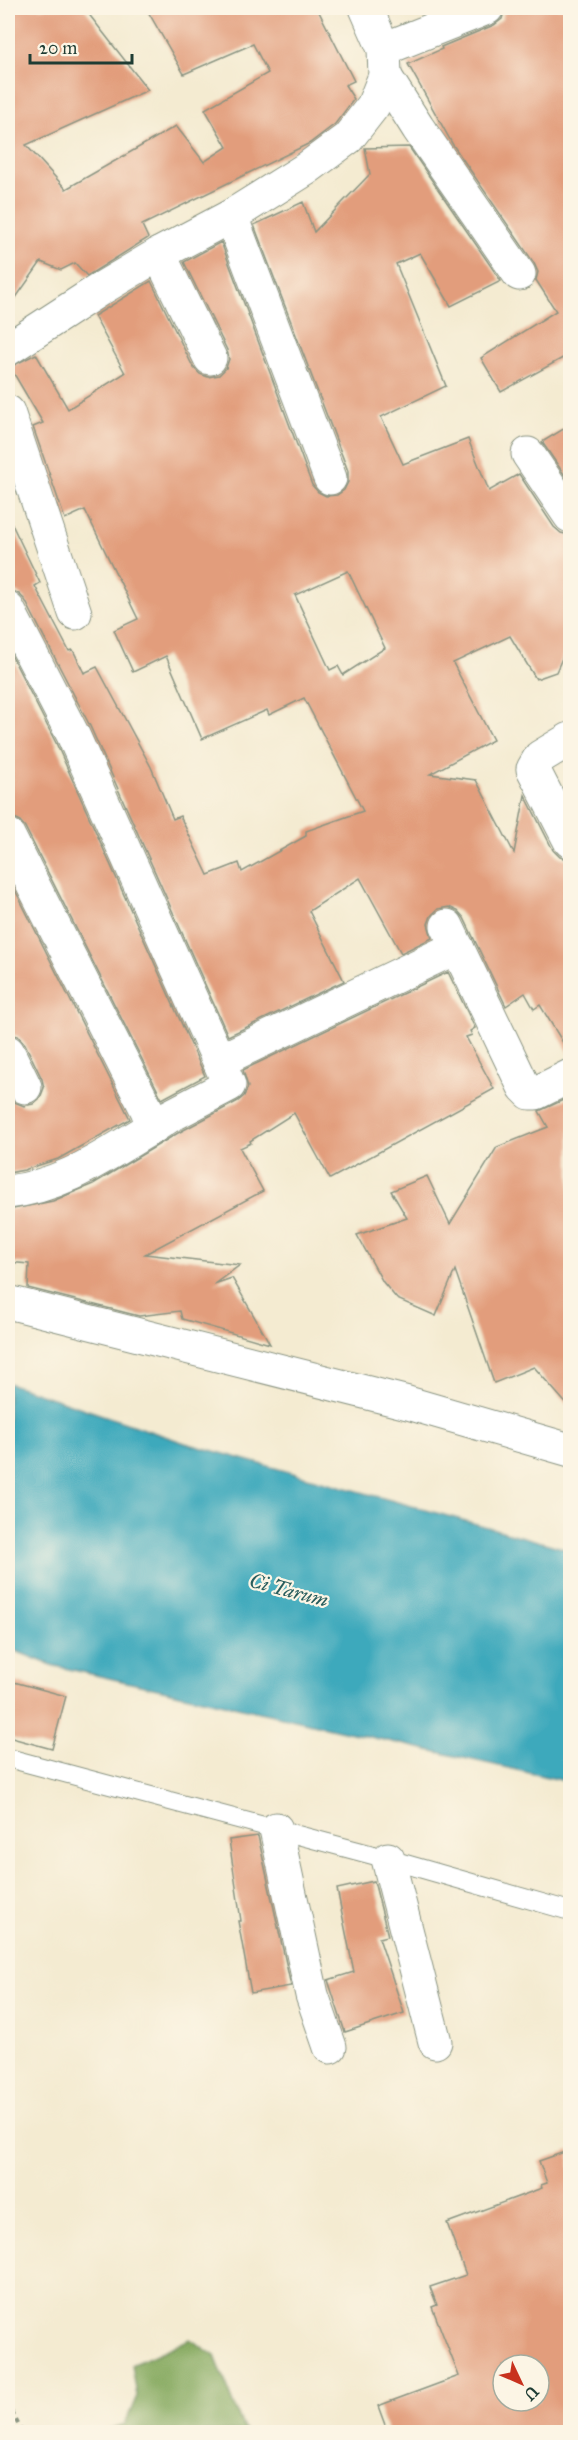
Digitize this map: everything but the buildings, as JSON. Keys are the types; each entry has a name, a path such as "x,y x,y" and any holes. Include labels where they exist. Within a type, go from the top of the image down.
{"street":[{"path":"366,8 385,63 424,137 519,274"},
{"path":"8,349 159,254 231,216 306,169 348,138 373,106 385,63 488,8"},
{"path":"231,216 330,478"},
{"path":"159,254 210,358"},
{"path":"8,412 75,613"},
{"path":"528,454 570,516"},
{"path":"8,609 73,735 229,1085 168,1116 63,1179 31,1189 8,1192"},
{"path":"570,739 540,757 533,769 570,841"},
{"path":"8,836 147,1110 153,1127"},
{"path":"219,1061 452,936 524,1087 530,1093 536,1094 570,1076"},
{"path":"8,1052 25,1087"},
{"path":"8,1302 408,1403 570,1450"},
{"path":"276,1829 312,1995 330,2047"},
{"path":"388,1859 435,2042"}],"lane":[{"path":"8,1758 388,1859 570,1911"}],"path":[{"path":"8,2404 22,2433"}],"green space":[{"path":"190,2339 215,2356 245,2432 100,2432 125,2424 137,2396 132,2365"}],"water":[{"name":"Ci Tarum","path":"8,1383 185,1443 570,1550 570,1782 51,1665 8,1648"}]}
